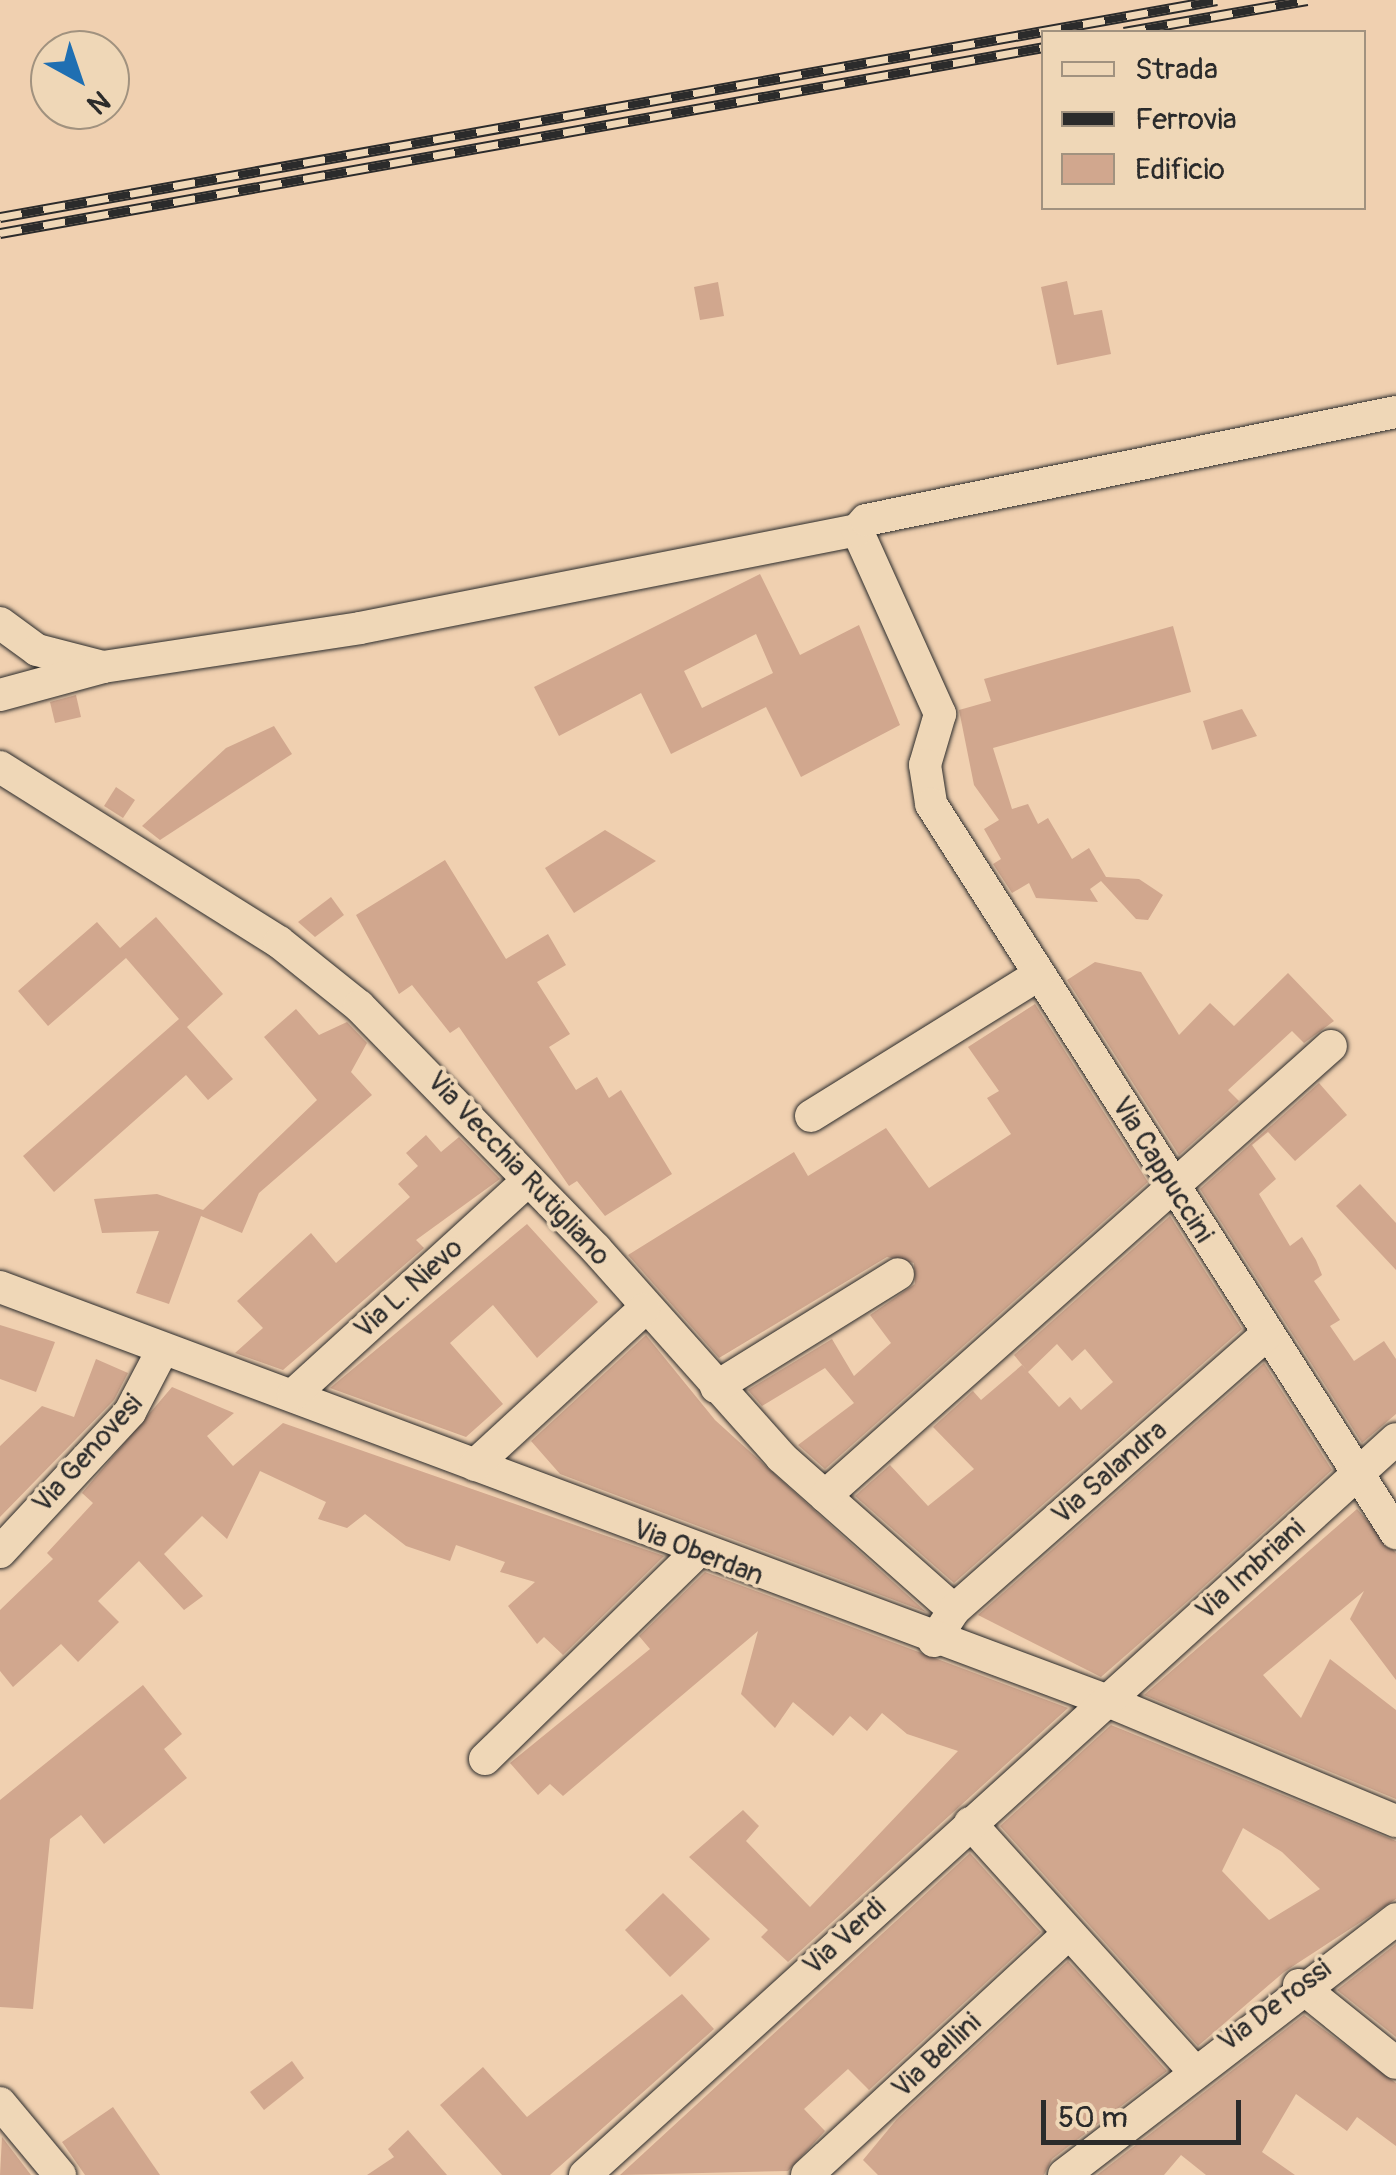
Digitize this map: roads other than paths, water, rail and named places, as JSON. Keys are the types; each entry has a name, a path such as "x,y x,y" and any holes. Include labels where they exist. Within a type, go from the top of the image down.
{"street":[{"path":"0,696 103,668 360,628 858,530 866,520 1396,412"},
{"name":"Via Cappuccini","path":"858,530 940,714 925,765 931,804 1266,1335 1396,1533"},
{"path":"0,623 37,650 103,668"},
{"name":"Via Vecchia Rutigliano","path":"0,767 306,963 452,1095 525,1183 825,1496 954,1610"},
{"path":"811,1116 1038,975"},
{"path":"825,1496 1331,1046"},
{"name":"Via L. Nievo","path":"293,1395 525,1183"},
{"path":"716,1386 898,1274"},
{"name":"Via Oberdan","path":"0,1287 293,1395 696,1553 1105,1700 1396,1821"},
{"path":"475,1465 644,1309"},
{"name":"Via Salandra","path":"954,1610 1266,1335"},
{"name":"Via Genovesi","path":"0,1552 130,1412 163,1349"},
{"name":"Via Imbriani","path":"1105,1700 1396,1440"},
{"path":"486,1759 696,1553"},
{"path":"934,1641 954,1610"},
{"name":"Via Verdi","path":"585,2175 1105,1700"},
{"path":"970,1823 1066,1936 1192,2069"},
{"name":"Via De rossi","path":"1064,2175 1299,1986 1396,1919"},
{"name":"Via Bellini","path":"807,2175 1066,1936"},
{"path":"1299,1986 1396,2063"},
{"path":"0,2103 60,2175"}],"railway":[{"path":"1049,30 1217,0"},
{"path":"1135,30 1307,0"},
{"path":"0,217 1041,31"},
{"path":"0,233 1041,48"}]}
